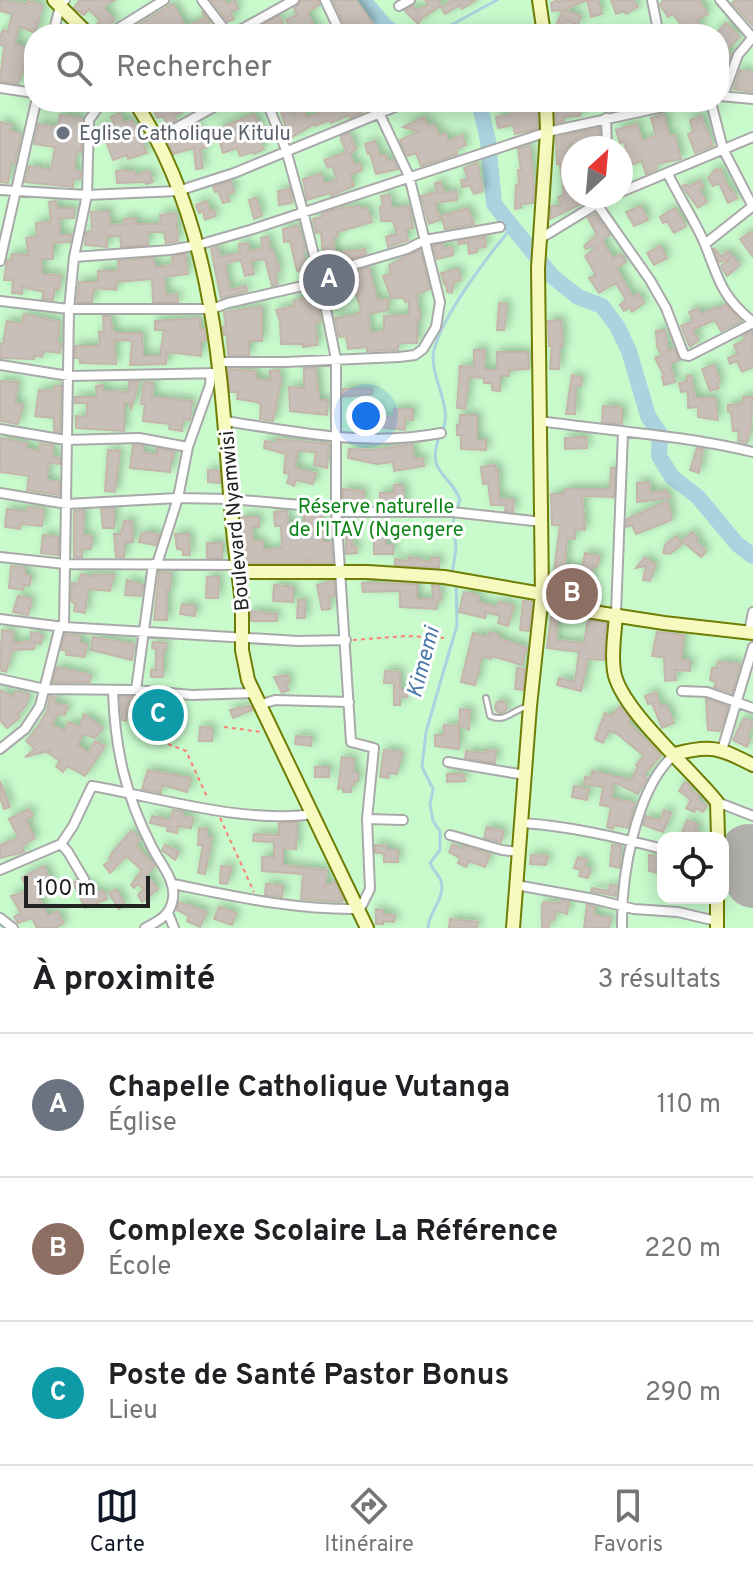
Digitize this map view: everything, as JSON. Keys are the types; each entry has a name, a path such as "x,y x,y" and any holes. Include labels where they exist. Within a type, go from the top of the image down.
{"street":[{"path":"125,24 164,0"},
{"path":"202,0 222,24"},
{"path":"250,24 294,0"},
{"path":"325,0 336,24"},
{"path":"399,6 410,0"},
{"path":"539,0 543,24"},
{"path":"652,0 660,24"},
{"path":"720,0 753,37 738,55 729,77"},
{"path":"55,24 59,2"},
{"path":"59,2 79,24"},
{"path":"0,88 24,92"},
{"path":"729,97 753,99"},
{"path":"0,261 34,112"},
{"path":"0,749 33,720 62,626 69,309 74,257 87,195 89,120 95,112"},
{"name":"Boulevard Nyamwisi","path":"141,112 192,220 212,309 225,421 244,663 256,699 360,909 363,926"},
{"path":"156,139 205,112"},
{"path":"173,884 273,905 323,910 360,909 370,889 367,819 374,748 351,742 336,510 336,359 303,211 286,150 271,112"},
{"path":"513,928 530,706 542,599 538,268 546,112"},
{"path":"74,257 198,245 483,151 622,112"},
{"path":"705,244 753,206 723,149 714,112"},
{"path":"0,190 87,195 178,191 234,173 379,113 409,176 440,302 436,327 423,349 415,355 69,376 0,365"},
{"path":"606,118 607,136"},
{"path":"633,187 753,137"},
{"path":"600,208 650,280 666,308 684,355 689,356 753,323 728,299 712,267 705,244 668,174"},
{"path":"541,238 588,208"},
{"path":"0,301 69,309 212,309 320,278 425,240 500,227"},
{"path":"136,690 155,564 178,498 188,447 217,369"},
{"path":"225,421 357,440 409,439 441,433"},
{"path":"539,421 672,435 753,452"},
{"path":"0,429 66,440 139,438 188,447"},
{"path":"623,432 613,659 616,679 649,729 717,802 753,816"},
{"path":"0,493 67,504 178,498 230,499 336,510 457,512 543,522"},
{"path":"0,557 65,564 155,564 453,578 616,614 751,633 753,612"},
{"path":"0,619 241,638 346,640"},
{"path":"722,750 753,647"},
{"path":"0,679 45,689 136,690 349,702"},
{"path":"113,691 114,737 128,793 143,830 173,884 174,897 168,913 145,928"},
{"path":"682,691 707,692 753,708"},
{"path":"622,928 622,906 633,840 650,786 667,761 675,754 701,747 722,750 753,765"},
{"path":"448,762 525,775"},
{"path":"0,870 61,844 92,786 218,810 288,818 313,814"},
{"path":"717,802 718,832"},
{"path":"367,819 403,820"},
{"path":"522,823 565,827 657,847"},
{"path":"450,835 519,852"},
{"path":"61,844 84,879"},
{"path":"516,885 622,906 678,912 717,925 717,904"},
{"path":"168,913 174,928"},
{"path":"0,918 13,928"}],"lane":[{"path":"486,698 490,716 500,720 530,706"}],"path":[{"path":"346,640 406,636 444,638"},
{"path":"224,727 252,732 272,728"}],"green space":[{"name":"Réserve naturelle de l'ITAV (Ngengere","path":"0,0 753,0 753,928 0,928"}],"building":[{"path":"0,0 43,5 38,24 24,24 24,28 19,26 15,44 24,47 24,68 18,84 0,81 4,46 0,45 0,37 3,30 8,32 12,14 0,11"},
{"path":"80,0 115,0 103,7 115,20 111,24 97,24 100,21 89,9 84,15 74,8"},
{"path":"211,0 224,0 227,4 235,1 238,9 230,12 234,19 228,22"},
{"path":"302,0 318,0 319,5 307,13 313,24 288,24 286,20 297,15 294,8"},
{"path":"333,0 356,0 373,24 355,22 344,24"},
{"path":"425,0 438,0 441,6 418,24 405,11 413,6 416,11 428,4"},
{"path":"453,0 476,0 462,9 460,5 445,14 441,7"},
{"path":"558,0 559,3 587,0 564,10 581,16 578,24 567,21 566,24 556,24 563,10 552,11 551,3"},
{"path":"587,0 598,0 602,14 591,17"},
{"path":"611,0 633,0 638,7 626,14 624,11 616,14"},
{"path":"663,0 699,0 708,14 696,20 699,24 680,24 673,14 668,17 660,5"},
{"path":"736,0 753,0 753,26 732,3"},
{"path":"173,4 184,24 140,24"},
{"path":"202,11 210,22 192,24 205,18"},
{"path":"279,16 283,23 281,24 266,24"},
{"path":"729,26 740,37 729,47"},
{"path":"740,70 753,72 753,92 734,89"},
{"path":"155,112 182,112 174,116 176,120 168,125 163,116 157,118"},
{"path":"281,112 292,112 293,115 304,112 307,118 321,112 362,113 331,123 329,120 314,124 289,139"},
{"path":"537,112 538,128 515,134 513,125 498,128 496,117"},
{"path":"555,112 580,112 580,116 564,117 564,121 556,123"},
{"path":"120,113 124,123 132,120 147,153 113,160 104,135 96,137 96,128 114,124 111,117"},
{"path":"254,114 264,138 259,140 264,149 240,156 237,148 223,153 218,129"},
{"path":"664,114 669,136 675,135 681,159 656,164 657,169 646,174 642,161 633,164 633,136 618,136 616,130 637,124 642,141 656,136 651,118"},
{"path":"60,115 82,118 81,152 77,151 74,169 81,172 80,179 74,178 73,187 25,182 29,166 51,170 55,147 34,144 38,124 58,127"},
{"path":"701,116 713,146 695,153 688,134 693,132 690,120"},
{"path":"424,117 428,126 434,124 439,136 445,133 448,141 462,135 466,145 456,149 457,154 421,166 416,153 407,156 400,140 419,132 403,127"},
{"path":"0,122 12,125 10,131 21,134 15,163 11,162 8,183 0,182"},
{"path":"196,126 209,145 200,150 203,168 196,169 194,148 173,154 167,141"},
{"path":"599,128 599,136 561,136 561,172 560,164 557,164 556,137"},
{"path":"349,133 356,149 350,154 355,165 360,163 362,170 350,175 354,186 331,196 330,193 307,200 303,179 321,174 324,184 337,179 332,166 328,168 324,160 347,152 341,136"},
{"path":"375,141 380,156 386,155 388,162 394,160 398,169 376,174 365,144"},
{"path":"530,146 533,203 521,204 521,208 515,209 518,170 521,170 518,149"},
{"path":"477,163 483,191 474,194 470,186 462,187 461,180 468,179 464,168"},
{"path":"716,169 721,169 737,198 728,203 719,183 713,186 708,178"},
{"path":"124,170 136,175 149,171 153,182 117,183 116,171"},
{"path":"700,180 704,187 699,190 707,202 698,208 682,186 686,184 689,187"},
{"path":"231,181 234,192 227,195 230,201 223,203 213,187"},
{"path":"441,182 444,193 456,191 457,200 435,203 440,220 429,224 421,196 437,192 435,183"},
{"path":"290,189 292,203 279,205 278,191"},
{"path":"390,195 391,208 409,206 413,228 405,229 408,240 388,247 386,237 397,234 393,221 381,221 380,207 383,206 381,196"},
{"path":"256,198 262,216 254,219 249,200"},
{"path":"56,201 57,208 74,208 74,218 59,218 60,235 71,235 70,242 53,243 53,259 41,259 42,274 61,275 59,289 55,288 53,300 42,299 44,292 22,287 22,294 12,293 13,280 4,280 7,260 12,261 12,254 29,255 26,238 37,236 36,223 51,222 49,202"},
{"path":"206,201 216,216 205,220 203,211 199,213 196,205"},
{"path":"360,206 361,209 367,208 372,222 337,232 338,236 333,237 335,253 365,249 366,254 328,265 326,255 323,256 321,232 316,233 313,219 335,209"},
{"path":"551,206 561,208 572,208 550,219"},
{"path":"641,206 648,220 634,226 626,212"},
{"path":"468,208 474,224 445,229 441,216"},
{"path":"675,208 686,226 674,233 667,221 663,223 660,217"},
{"path":"109,211 110,225 125,224 124,219 136,218 136,224 161,224 160,215 176,213 178,241 166,243 164,232 147,232 148,245 121,247 120,236 107,236 107,247 85,245 86,232 92,232 91,212"},
{"path":"595,214 610,235 602,240 613,259 621,254 626,262 616,268 633,297 639,294 644,303 632,312 630,307 624,311 620,305 626,300 616,283 599,293 589,278 596,275 585,256 597,248 594,245 586,249 584,246 597,235 588,218"},
{"path":"298,226 306,250 303,251 307,269 297,271 290,241 284,242 283,229"},
{"path":"753,231 753,257 740,239"},
{"path":"268,237 270,252 273,251 280,271 275,272 278,284 272,286 265,259 251,261 254,274 245,276 241,260 225,263 230,290 246,286 247,291 221,298 211,249 218,247 220,257 240,253 239,244 248,243 249,251 263,249 261,238"},
{"path":"485,237 486,247 477,248 477,252 469,254 468,243 458,244 458,241"},
{"path":"442,244 443,249 452,247 453,255 437,259 433,246"},
{"path":"660,246 667,258 654,265 647,253"},
{"path":"714,248 722,257 728,251 740,265 727,276 721,266 731,258 719,262"},
{"path":"420,250 430,289 417,294 420,320 417,320 417,343 399,343 398,350 348,349 346,336 339,337 335,318 362,312 349,273 369,267 377,300 388,299 388,310 368,314 371,333 384,331 384,316 409,315 409,301 391,298 383,276 391,274 389,265"},
{"path":"185,254 188,274 164,277 166,295 177,294 178,302 153,302 152,279 116,282 116,290 94,288 92,302 77,302 79,282 98,282 98,271 119,271 118,261 153,258 155,267 173,265 172,257"},
{"path":"458,269 461,280 454,282 452,293 447,292 441,273"},
{"path":"316,295 321,322 315,323 318,345 303,347 303,344 281,344 276,310 295,306 293,301"},
{"path":"499,303 507,304 504,330 497,330"},
{"path":"725,304 741,321 721,331 715,320 692,330 699,340 690,347 681,326 693,321 689,312 698,308 701,314 716,307 718,310"},
{"path":"262,307 262,341 249,341 249,355 228,355 227,334 224,335 222,327 226,326 224,312"},
{"path":"24,314 60,322 57,343 61,344 60,353 44,351 42,357 35,355 34,359 0,358 0,344 3,344 7,321 22,324"},
{"path":"103,316 110,316 113,331 117,333 142,333 143,356 160,356 164,330 155,330 155,321 200,318 200,329 204,328 206,340 201,341 201,356 167,352 166,364 130,365 132,342 128,340 114,341 116,364 80,363 80,358 75,358 75,346 100,346 99,332 104,332"},
{"path":"561,320 563,346 560,346 559,369 550,369 552,346 549,346 548,321"},
{"path":"665,330 668,351 674,349 679,360 670,364 675,382 664,385 664,376 655,358 662,355 657,347 656,331"},
{"path":"752,331 753,367 742,372 737,361 730,364 728,358 738,354 734,345 746,340 743,336"},
{"path":"474,350 485,350 484,370 497,370 497,352 528,352 529,369 509,370 509,376 500,376 500,391 492,390 492,383 484,383 484,378 469,377 465,409 457,408 460,366 474,367"},
{"path":"714,365 720,381 717,383 719,388 710,391 702,369"},
{"path":"304,368 316,368 319,400 328,400 327,415 290,411 289,387 304,388"},
{"path":"228,369 256,371 256,379 270,381 270,371 279,370 281,382 273,421 260,419 261,405 257,402 237,399 238,392 230,392"},
{"path":"572,375 582,378 581,386 576,386 575,414 566,414"},
{"path":"687,376 691,376 695,398 715,398 718,420 698,417 698,407 688,408 688,391 681,392 679,383 687,382"},
{"path":"0,381 18,382 15,403 23,405 18,424 0,421"},
{"path":"129,382 139,382 131,409 129,403 124,403 124,431 76,428 76,416 87,417 87,403 75,403 75,397 97,397 96,386 103,385 103,391 129,392"},
{"path":"144,382 153,383 152,397 192,401 190,420 183,419 182,431 169,429 170,424 143,421 145,404 141,404"},
{"path":"54,386 61,386 60,432 54,431 54,418 35,416 39,390 54,391"},
{"path":"343,389 372,389 372,394 343,397"},
{"path":"743,397 752,397 747,443 738,441 739,431 733,431 731,412 728,412 728,405 742,404"},
{"path":"379,406 379,416 394,417 394,409 413,409 413,420 405,419 405,430 367,426 366,431 355,431 358,424 357,407"},
{"path":"603,406 622,408 622,424 602,422"},
{"path":"460,415 477,415 477,440 486,440 486,450 461,449 461,435 457,435"},
{"path":"586,437 587,448 565,449 565,438"},
{"path":"0,438 27,443 26,449 39,451 40,444 53,445 52,457 60,458 60,464 49,463 46,480 59,482 59,495 27,490 29,476 0,472"},
{"path":"277,439 329,444 327,468 314,465 316,452 298,451 295,466 316,473 313,484 296,480 294,486 287,483 290,474 284,473 286,454 264,448 265,441 276,443"},
{"path":"412,444 414,459 423,458 424,466 394,471 393,462 377,464 348,458 349,449 375,450"},
{"path":"133,445 143,446 142,452 157,455 157,448 174,452 170,472 130,468"},
{"path":"697,448 703,449 699,473 690,470"},
{"path":"108,450 120,451 115,492 105,491"},
{"path":"495,465 499,498 514,500 515,512 505,511 506,505 491,505 488,483 483,484 481,467"},
{"path":"611,468 615,468 614,497 582,496 585,530 575,529 575,539 567,538 565,567 582,569 585,553 600,556 597,567 593,566 589,591 581,590 580,601 551,596 560,525 552,525 551,494 565,494 565,489 610,489"},
{"path":"208,470 219,471 220,483 208,482"},
{"path":"649,482 650,493 666,490 670,498 637,502 637,483"},
{"path":"402,484 405,505 380,505 380,493 394,493 394,485"},
{"path":"343,489 364,491 363,505 343,504"},
{"path":"668,501 672,520 636,534 632,525 626,527 627,519"},
{"path":"28,507 44,509 42,526 21,524 20,529 5,527 7,509 27,512"},
{"path":"114,508 114,528 103,528 101,509"},
{"path":"84,510 83,535 92,536 91,549 82,549 82,557 74,557 74,511"},
{"path":"287,511 288,524 304,524 304,514 322,514 323,542 331,542 333,563 311,563 309,557 309,563 247,563 241,517 259,517 259,527 252,527 253,542 263,541 263,550 282,548 281,526 275,526 274,512"},
{"path":"124,521 132,521 133,542 124,542 124,557 116,557 114,534 121,534"},
{"path":"374,530 385,531 385,545 393,545 393,554 374,554"},
{"path":"346,532 353,532 352,547 356,546 357,553 346,554"},
{"path":"692,532 706,551 701,557 682,541"},
{"path":"141,534 159,535 156,545 139,542"},
{"path":"175,534 189,534 190,555 183,555 183,550 177,549"},
{"path":"43,535 58,537 58,555 41,553"},
{"path":"676,536 682,544 670,554 663,553 665,545"},
{"path":"207,543 222,543 222,558 207,558"},
{"path":"409,557 431,562 431,558 439,558 439,568 395,565 395,559 409,561"},
{"path":"645,557 656,565 650,581 643,580 646,566 636,568"},
{"path":"11,566 25,568 25,575 31,576 30,585 24,585 23,590 9,588"},
{"path":"159,572 171,573 170,590 167,590 167,620 154,620"},
{"path":"81,574 93,577 114,574 110,591 88,589 85,613 74,611 75,604 71,600 72,583 78,584"},
{"path":"207,577 219,577 218,598 206,598"},
{"path":"127,580 143,585 141,596 125,595"},
{"path":"334,581 335,596 329,597 330,609 322,610 317,585"},
{"path":"362,583 417,584 417,599 433,599 432,585 439,586 441,600 437,601 437,609 400,607 400,591 363,592"},
{"path":"274,585 293,587 293,602 273,601"},
{"path":"464,592 479,596 478,602 497,607 499,602 514,606 508,626 498,623 500,616 486,612 485,618 459,612"},
{"path":"18,596 32,599 28,615 13,612"},
{"path":"298,600 305,600 305,618 297,618"},
{"path":"523,601 532,602 529,631 520,630"},
{"path":"182,604 196,606 195,616 180,614"},
{"path":"251,611 277,614 277,621 251,621"},
{"path":"551,617 558,618 556,640 584,643 588,620 606,623 604,660 588,659 581,691 557,685 559,678 575,682 579,652 547,648"},
{"path":"2,630 14,632 12,643 31,641 31,632 43,635 41,644 35,642 34,649 12,650 6,672 0,670"},
{"path":"489,632 527,648 522,665 482,656 475,685 461,682 473,633 488,637"},
{"path":"657,632 684,635 681,660 690,661 690,671 675,670 676,680 665,681 664,657 652,656"},
{"path":"65,634 80,636 80,643 87,644 85,657 66,655 67,651 61,650"},
{"path":"93,637 134,644 132,660 91,650"},
{"path":"153,642 166,643 163,677 151,677 151,670 156,670"},
{"path":"718,662 740,664 732,693 714,687 716,682 710,680 712,668 717,668"},
{"path":"57,667 91,675 90,682 53,682"},
{"path":"517,668 525,669 523,690 515,689"},
{"path":"385,671 400,672 400,690 407,690 407,697 400,697 400,705 394,705 394,683 384,683"},
{"path":"288,675 289,682 285,682 289,690 282,693 274,677"},
{"path":"0,690 14,697 15,691 29,694 26,706 17,715 20,717 7,728 0,720"},
{"path":"656,692 660,707 666,705 674,723 662,728 652,703 648,704 645,696"},
{"path":"50,696 56,697 54,703 68,706 65,715 58,714 52,724 64,731 69,722 80,727 84,714 103,728 95,738 83,734 78,745 88,753 95,741 105,746 85,776 67,766 63,772 56,766 60,761 48,753 52,750 25,757 35,749 26,741 47,711"},
{"path":"120,697 137,697 137,712 127,712 126,721 122,720"},
{"path":"706,699 728,707 720,731 708,730"},
{"path":"496,702 506,702 506,712 496,712"},
{"path":"250,706 252,710 233,718 230,710"},
{"path":"620,706 630,719 628,722 661,755 643,776 647,778 638,794 614,782 611,798 635,803 628,828 614,825 613,829 607,827 611,807 600,805 603,787 584,784 585,777 592,778 592,771 631,780 638,767 636,765 644,756 616,733 609,731 603,743 595,739 605,713 612,716"},
{"path":"148,709 169,714 168,721 147,716"},
{"path":"460,709 470,710 469,730 459,725"},
{"path":"744,718 753,722 747,747 733,740"},
{"path":"444,725 459,726 459,749 435,746 435,735 444,735"},
{"path":"200,727 212,728 212,741 199,741"},
{"path":"296,736 312,737 311,746 295,744"},
{"path":"384,750 402,752 397,774 389,773 388,778 380,777"},
{"path":"486,750 496,751 495,763 465,758 466,751 486,753"},
{"path":"342,757 354,759 353,773 358,773 358,781 351,785 351,792 338,789"},
{"path":"315,767 329,767 329,777 315,777"},
{"path":"148,770 191,778 187,792 162,785 161,793 142,789"},
{"path":"447,774 464,774 465,781 447,782"},
{"path":"0,781 10,807 4,809 0,797"},
{"path":"685,782 691,786 689,789 699,795 697,799 707,806 703,812 686,808 691,800 679,791"},
{"path":"574,786 589,789 587,800 572,797"},
{"path":"29,809 33,816 26,820 35,838 22,846 24,852 0,858 0,845 19,838 9,819"},
{"path":"173,810 193,818 191,828 178,826 177,833 167,831 168,827 150,823 152,816 170,820"},
{"path":"664,810 671,813 663,832 643,825 646,816 660,821"},
{"path":"687,820 698,825 695,830 698,832 682,832"},
{"path":"297,822 296,849 283,848 283,865 327,870 325,886 335,882 344,900 301,899 303,874 262,871 262,857 274,857 274,842 253,841 254,834 279,835 279,823"},
{"path":"487,827 504,831 501,842 484,838"},
{"path":"199,828 207,829 206,837 212,837 205,874 198,873 203,845 198,845"},
{"path":"131,831 140,839 136,846 155,866 146,875 158,889 142,902 138,895 144,889 138,884 134,888 131,885 142,870 126,856 110,873 104,865"},
{"path":"453,844 490,855 485,867 469,861 466,867 458,863 460,858 449,852"},
{"path":"165,845 179,852 175,860 162,850"},
{"path":"375,845 398,850 398,862 384,862 384,853 375,853"},
{"path":"612,845 621,846 620,868 610,866"},
{"path":"531,855 548,856 546,865 530,864"},
{"path":"649,855 657,857 657,873 649,871"},
{"path":"578,857 587,860 584,867 591,869 588,878 579,876 581,870 574,868"},
{"path":"44,866 52,883 48,885 50,889 37,895 48,916 57,911 64,923 56,928 37,928 32,918 18,923 14,917 21,913 11,896 28,891 22,878"},
{"path":"221,866 232,867 227,884 220,883"},
{"path":"77,880 82,886 90,883 94,893 103,890 107,899 85,908 73,883"},
{"path":"266,884 283,886 282,897 265,895"},
{"path":"610,885 617,886 616,896 591,891 592,888 609,891"},
{"path":"116,889 125,905 119,909 109,893"},
{"path":"561,900 569,902 567,914 556,911 549,928 542,928 544,902 560,903"},
{"path":"179,902 207,912 200,927 187,921 189,916 177,910"},
{"path":"587,905 595,906 594,915 611,918 609,928 584,928"},
{"path":"219,907 236,913 232,925 214,919"},
{"path":"376,909 383,910 383,914 395,915 394,922 376,924"},
{"path":"450,919 478,922 477,928 449,928"}],"waterway":[{"name":"Kimemi","path":"363,0 383,24"},
{"path":"453,24 497,0"},
{"path":"481,112 488,141 494,204 552,276 578,297 602,306 617,326 629,351 648,416 660,434 659,456 672,477 698,497 737,544 753,556"},
{"name":"Kimemi","path":"443,430 444,403 433,358 436,344 465,289 513,226"},
{"name":"Kimemi","path":"439,437 435,459 437,466 460,500 453,521 456,548 452,575"},
{"name":"Kimemi","path":"428,928 442,888 430,863 440,850 440,831 433,821 430,805 433,789 422,767 426,732 457,625 456,585"}],"runway":[{"path":"748,852 753,880"}],"place":[{"name":"Eglise Catholique Kitulu","path":"63,133"},
{"name":"Chapelle Catholique Vutanga","path":"329,280"},
{"name":"Complexe Scolaire La Référence","path":"572,594"},
{"name":"Poste de Santé Pastor Bonus","path":"158,715"}]}
